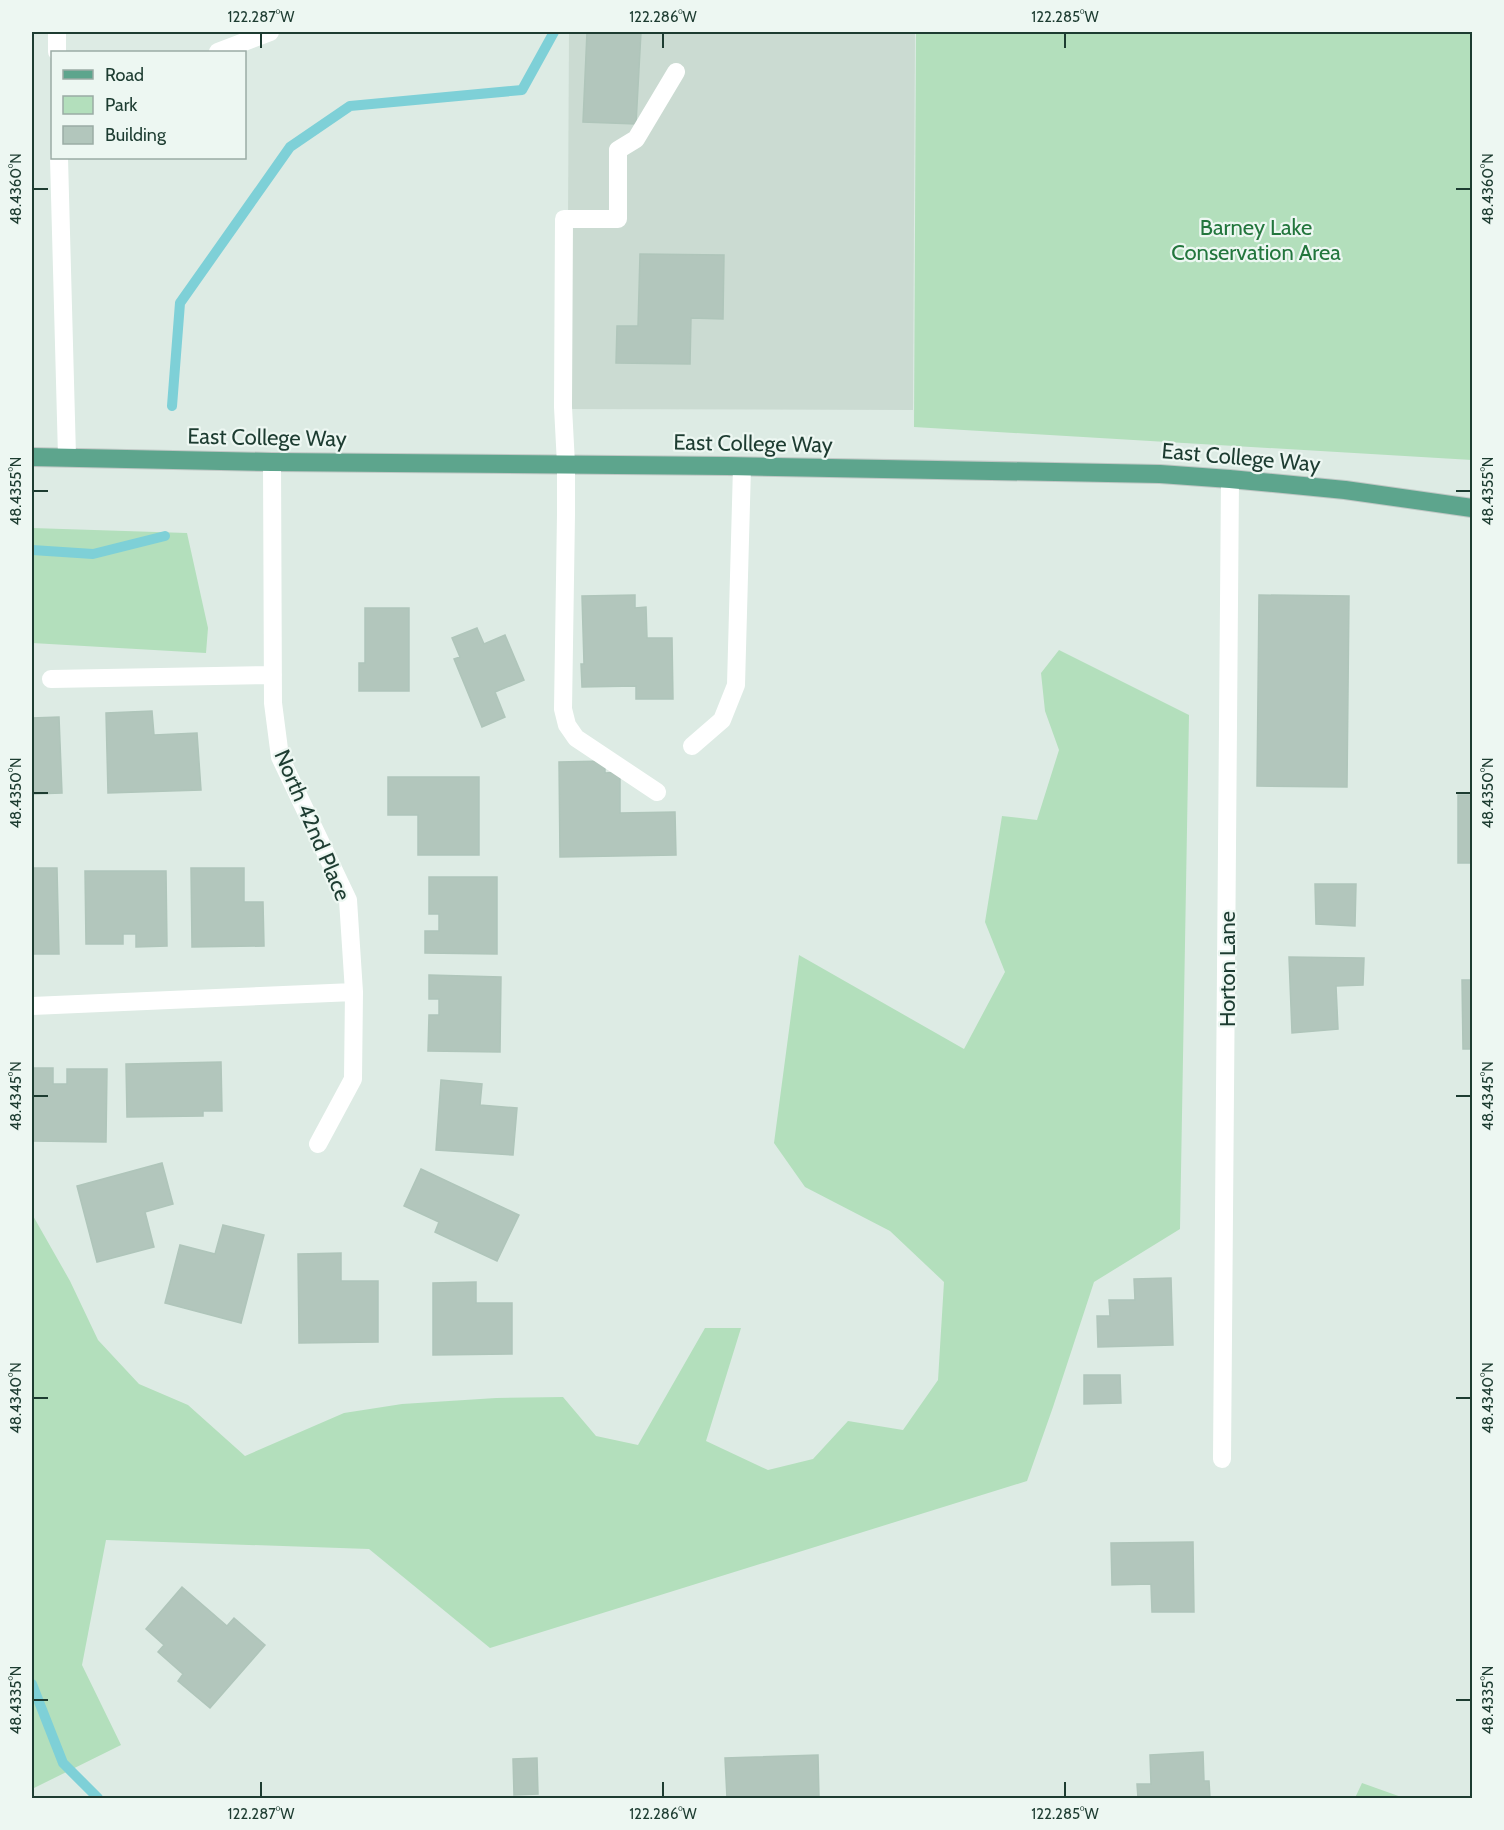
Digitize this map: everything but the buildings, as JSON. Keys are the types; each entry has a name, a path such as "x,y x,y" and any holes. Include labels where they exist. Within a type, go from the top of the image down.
{"main road":[{"name":"East College Way","path":"32,457 272,462 742,466 1148,474 1345,490 1473,508"}],"street":[{"path":"57,32 57,51"},
{"path":"221,51 270,32"},
{"path":"657,792 576,738 567,725 563,710 566,464 563,407 564,219 618,219 618,150 636,139 676,72"},
{"path":"59,159 67,456"},
{"name":"North 42nd Place","path":"272,462 273,704 280,757 348,900 354,992 353,1079 318,1144"},
{"path":"692,746 722,720 736,685 742,466"},
{"name":"Horton Lane","path":"1222,1459 1230,479"},
{"path":"51,679 273,675"},
{"path":"32,1006 354,992"}],"shaded area":[{"path":"569,32 915,32 913,410 567,409"}],"green space":[{"name":"Barney Lake Conservation Area","path":"916,32 1472,32 1472,460 914,427"},
{"path":"32,528 187,533 208,628 206,653 32,643"},
{"path":"1059,650 1189,715 1180,1229 1094,1282 1027,1481 490,1648 369,1549 106,1540 82,1665 121,1745 32,1789 32,1214 70,1281 98,1340 139,1384 188,1405 245,1456 344,1413 402,1404 496,1398 563,1397 596,1436 638,1445 705,1328 741,1328 706,1441 768,1470 813,1459 848,1421 903,1430 938,1380 944,1282 890,1231 805,1187 774,1143 799,955 964,1049 1005,972 985,922 1002,816 1037,820 1059,750 1045,711 1041,673"},
{"path":"1362,1783 1404,1798 1355,1798"}],"waterway":[{"path":"172,406 180,303 290,147 350,106 522,90 554,32"},
{"path":"32,550 93,554 165,536"},
{"path":"32,1684 63,1763 98,1798"}]}
